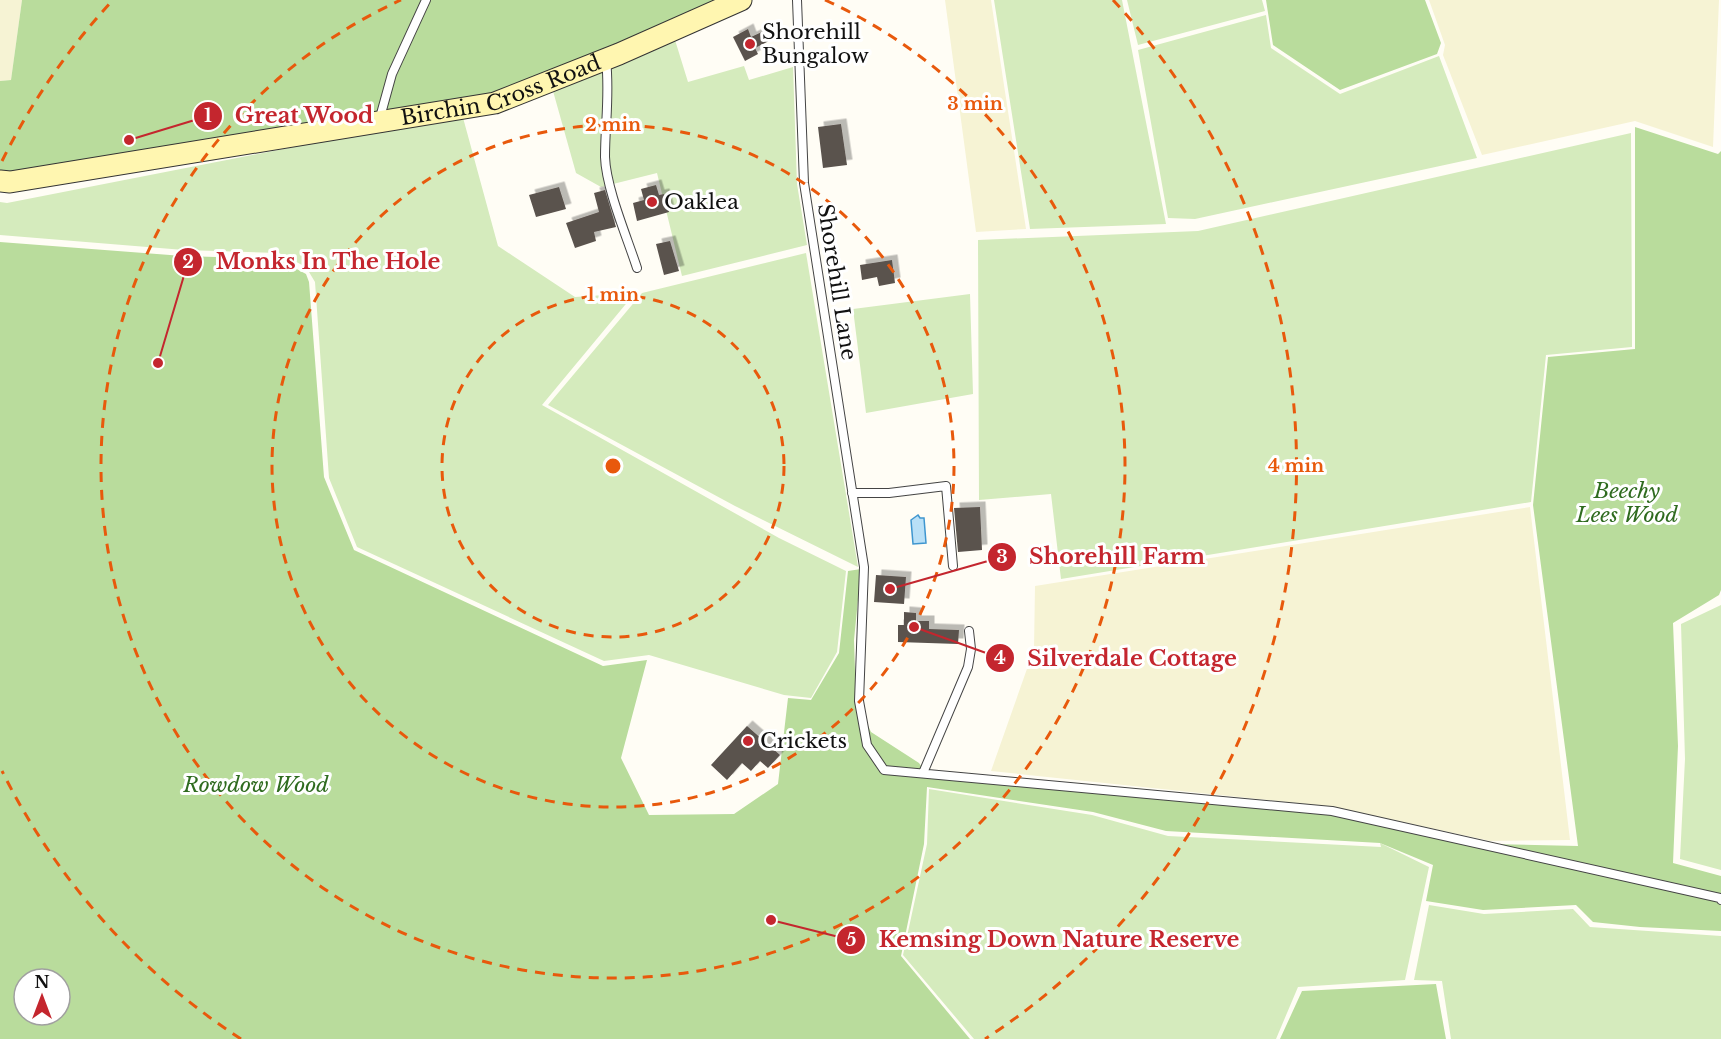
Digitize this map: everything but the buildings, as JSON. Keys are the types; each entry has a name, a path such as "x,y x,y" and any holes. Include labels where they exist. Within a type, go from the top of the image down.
{"street":[{"name":"Birchin Cross Road","path":"0,182 495,103 606,59 741,0"}],"lane":[{"path":"379,122 392,74 426,0"},
{"name":"Shorehill Lane","path":"797,0 804,183 864,567 859,701 867,745 884,770 923,773"},
{"path":"606,59 608,110 605,159 612,192 637,268"},
{"path":"852,493 889,493 946,486 953,566"},
{"path":"969,631 971,649 968,667 923,773 1332,811 1721,900"}],"shaded area":[{"path":"0,0 22,0 11,80 0,81"},
{"path":"945,0 991,0 1026,229 976,232"},
{"path":"1429,0 1719,0 1713,147 1635,121 1482,155 1443,55 1445,45"},
{"path":"1530,507 1570,840 1490,841 1333,807 991,771 1034,649 1035,586"}],"green space":[{"path":"22,0 719,0 498,93 0,187 0,81 11,80"},
{"path":"994,0 1122,0 1166,224 1030,229"},
{"path":"1127,0 1262,0 1265,11 1138,45"},
{"path":"1266,0 1425,0 1441,43 1437,54 1340,90 1273,45"},
{"path":"1266,15 1271,48 1340,94 1439,56 1477,158 1195,219 1168,218 1138,50"},
{"path":"675,40 688,82 744,66 749,80 793,67 797,184 807,245 682,276 657,173 601,187 576,173 553,91"},
{"path":"462,114 498,246 575,297 635,293 542,405 779,538 846,571 837,652 811,698 784,695 649,655 604,661 357,547 329,478 315,282 306,267 279,253 184,250 0,235 0,202 7,203"},
{"name":"Rowdow Wood","path":"1635,127 1718,154 1721,151 1721,590 1719,595 1673,623 1678,746 1673,863 1721,876 1721,931 1593,922 1576,905 1483,910 1426,901 1433,865 1380,843 1166,831 1093,812 927,787 924,844 901,956 970,1039 0,1039 0,242 183,256 278,259 306,274 309,282 324,477 354,550 603,666 647,660 621,758 649,815 734,814 778,784 788,698 811,700 839,653 848,571 861,569 854,640 856,701 871,732 919,763 927,775 1328,814 1490,844 1578,846 1533,505 1548,357 1635,349"},
{"path":"1631,133 1632,347 1546,355 1531,502 1061,579 1051,494 979,500 978,240 1198,231"},
{"path":"806,253 858,567 735,506 548,405 642,293"},
{"path":"970,294 973,394 866,413 853,309"},
{"path":"1721,605 1721,870 1680,859 1685,759 1681,624"},
{"path":"929,789 1092,815 1168,836 1381,847 1380,843 1429,867 1405,980 1298,987 1276,1039 974,1039 903,955 927,844"},
{"path":"1429,905 1484,914 1573,909 1590,927 1721,936 1721,1039 1451,1039 1442,981 1414,980"},
{"path":"1436,984 1446,1039 1280,1039 1302,991"}],"water":[{"path":"918,515 924,518 926,543 913,544 911,520"}],"place":[{"name":"Shorehill Bungalow","path":"750,44"},
{"name":"Great Wood","path":"129,140"},
{"name":"Oaklea","path":"652,202"},
{"name":"Monks In The Hole","path":"158,363"},
{"name":"Shorehill Farm","path":"890,589"},
{"name":"Silverdale Cottage","path":"914,627"},
{"name":"Crickets","path":"748,741"},
{"name":"Kemsing Down Nature Reserve","path":"771,920"}],"park label":[{"name":"Beechy Lees Wood","path":"1627,503"}]}
